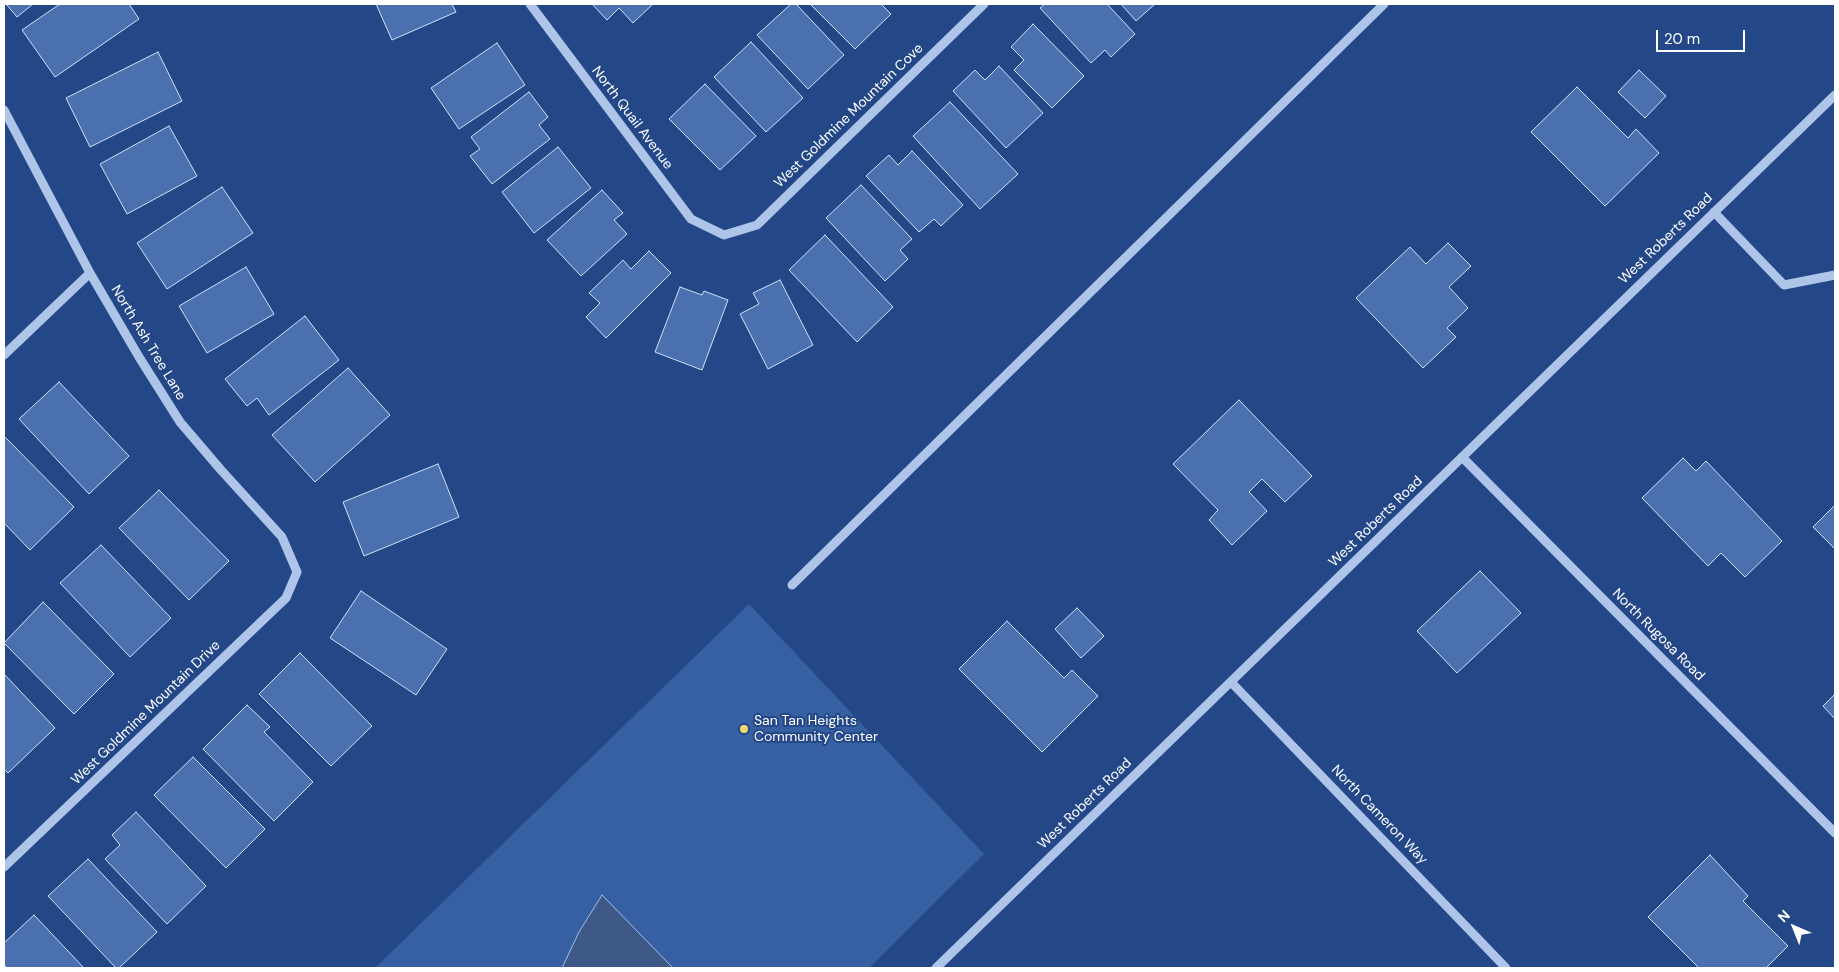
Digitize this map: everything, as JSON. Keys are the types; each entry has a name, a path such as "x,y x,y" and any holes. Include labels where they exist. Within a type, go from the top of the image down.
{"street":[{"name":"North Quail Avenue","path":"530,4 691,219 724,235"},
{"name":"West Goldmine Mountain Cove","path":"724,235 757,225 984,4"},
{"path":"792,585 1384,4"},
{"name":"West Roberts Road","path":"936,968 1835,95"},
{"name":"North Ash Tree Lane","path":"4,110 90,273 180,422 282,537 297,572"},
{"path":"1714,212 1784,285 1835,275"},
{"path":"4,355 90,273"},
{"name":"North Rugosa Road","path":"1462,457 1835,833"},
{"name":"West Goldmine Mountain Drive","path":"4,867 286,598 297,572"},
{"name":"North Cameron Way","path":"1231,682 1506,968"}],"shaded area":[{"name":"San Tan Heights Community Center","path":"749,604 984,854 869,968 375,968"},
{"path":"602,895 673,968 562,968 579,932"}],"building":[{"path":"6,4 33,4 17,17"},
{"path":"60,4 129,4 139,19 55,77 22,30"},
{"path":"376,4 452,4 456,12 392,40"},
{"path":"592,4 653,4 633,23 619,8 607,20"},
{"path":"791,4 796,4 844,55 808,89 757,35"},
{"path":"810,4 881,4 891,14 855,49"},
{"path":"1045,4 1107,4 1135,34 1111,57 1105,50 1091,63 1040,8"},
{"path":"1121,4 1155,4 1136,21"},
{"path":"1033,24 1084,76 1052,108 1014,70 1024,60 1011,47"},
{"path":"751,42 803,98 766,132 714,77"},
{"path":"497,43 525,85 459,129 431,88"},
{"path":"158,52 182,101 90,147 66,98"},
{"path":"999,66 1043,113 1006,148 953,91 975,70 985,80"},
{"path":"1639,70 1666,96 1645,118 1618,92"},
{"path":"705,84 756,136 720,170 669,119"},
{"path":"1577,87 1628,138 1636,129 1659,153 1605,206 1531,132"},
{"path":"529,92 548,117 539,125 550,139 492,184 470,156 480,149 471,137"},
{"path":"950,102 1018,174 980,209 913,136"},
{"path":"169,126 197,176 127,214 100,164"},
{"path":"558,147 591,188 534,233 502,192"},
{"path":"912,151 963,205 941,226 934,219 919,232 866,176 889,155 898,165"},
{"path":"861,185 912,239 900,250 908,259 885,281 826,218"},
{"path":"222,187 253,233 167,289 137,243"},
{"path":"602,190 623,213 614,220 627,234 581,276 547,240"},
{"path":"825,235 893,307 857,342 789,270"},
{"path":"1448,243 1471,266 1449,287 1468,308 1447,328 1456,337 1423,368 1356,298 1410,247 1426,264"},
{"path":"649,251 671,273 606,338 586,317 600,303 589,293 623,260 631,269"},
{"path":"246,267 274,314 207,353 179,306"},
{"path":"780,280 813,345 768,369 740,314 759,304 753,293"},
{"path":"680,287 702,295 704,291 728,300 702,370 655,352"},
{"path":"305,316 339,360 269,415 257,398 247,406 225,379"},
{"path":"348,368 390,415 315,482 272,435"},
{"path":"59,382 129,456 89,494 19,419"},
{"path":"1239,400 1312,476 1285,502 1262,479 1249,492 1267,511 1232,545 1209,520 1218,510 1173,464"},
{"path":"4,436 74,507 30,550 4,523"},
{"path":"1683,458 1696,471 1706,461 1782,541 1745,577 1721,553 1708,566 1642,498"},
{"path":"438,464 459,517 364,556 343,502"},
{"path":"159,490 229,561 189,600 119,528"},
{"path":"1835,505 1835,549 1813,527"},
{"path":"101,545 171,618 130,657 60,583"},
{"path":"1480,571 1521,613 1457,673 1417,631"},
{"path":"361,591 447,649 416,695 330,638"},
{"path":"43,602 114,674 74,714 4,643"},
{"path":"1077,608 1104,636 1081,658 1055,629"},
{"path":"1007,621 1064,678 1072,670 1098,696 1042,752 959,669"},
{"path":"300,653 372,726 331,766 259,694"},
{"path":"4,674 55,728 8,773 4,769"},
{"path":"1835,694 1835,719 1823,706"},
{"path":"247,705 270,727 264,732 313,782 274,821 203,749"},
{"path":"193,757 265,829 226,868 154,795"},
{"path":"136,812 206,886 167,924 105,859 120,845 112,835"},
{"path":"1710,855 1748,896 1743,901 1788,946 1766,968 1699,968 1648,917"},
{"path":"88,859 157,932 119,968 116,968 48,896"},
{"path":"34,915 84,968 7,968 4,965 4,943"}],"place":[{"name":"San Tan Heights Community Center","path":"744,729"}]}
